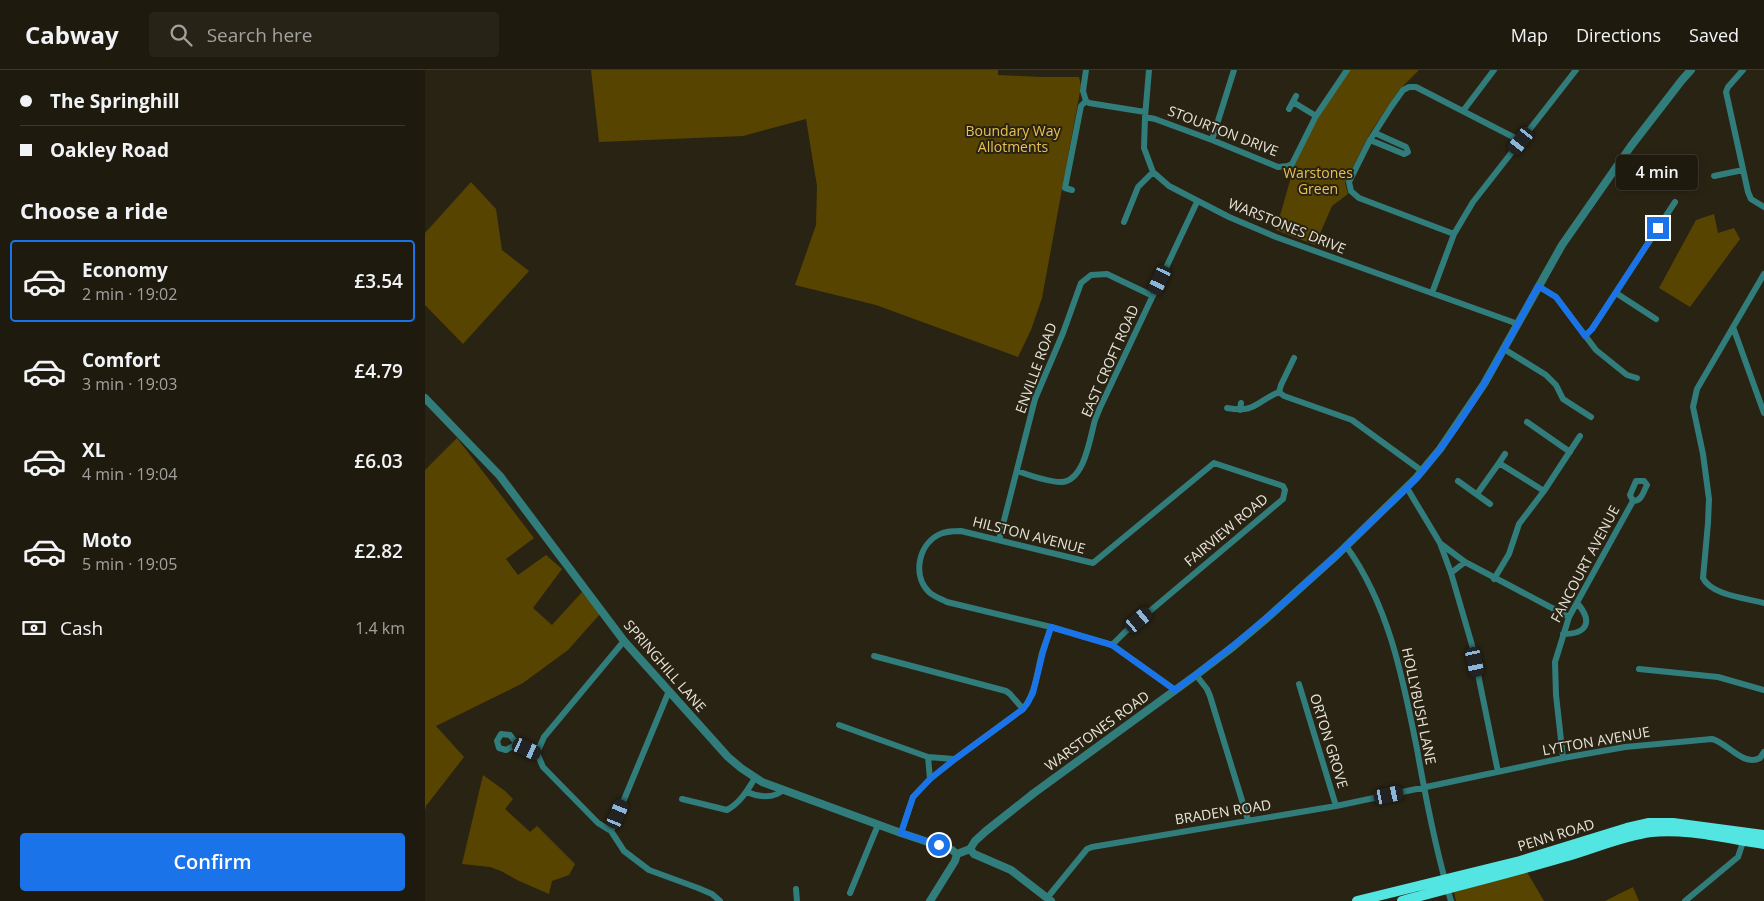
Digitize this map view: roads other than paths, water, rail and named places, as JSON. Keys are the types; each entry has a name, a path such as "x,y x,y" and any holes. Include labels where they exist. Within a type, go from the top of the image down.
{"highway":[{"name":"PENN ROAD","path":"1357,901 1445,884 1565,857 1633,835 1651,832 1670,831 1744,837 1764,835"},
{"name":"PENN ROAD","path":"1744,837 1764,844"},
{"name":"PENN ROAD","path":"1403,901 1445,884"}],"street":[{"path":"1072,190 1065,188 1081,106 1086,101 1083,91 1086,70"},
{"name":"WARSTONES DRIVE","path":"1149,70 1144,148 1153,172 1169,186 1229,218 1276,237 1518,324"},
{"path":"1212,140 1234,70"},
{"path":"1289,109 1294,99 1316,116 1347,70"},
{"path":"1463,111 1494,70"},
{"path":"1432,293 1454,234 1482,189 1576,70"},
{"name":"WARSTONES ROAD","path":"957,854 970,849 986,830 1196,675 1266,619 1407,488 1460,420 1484,384 1562,245 1637,139 1691,70"},
{"path":"1743,70 1726,92 1751,199 1764,207"},
{"path":"1454,234 1359,198 1351,191 1349,182 1370,140 1400,93 1409,87 1416,87 1521,141"},
{"name":"STOURTON DRIVE","path":"1086,101 1145,115 1278,167 1292,164 1316,116"},
{"path":"1370,140 1404,154 1408,152 1406,147 1375,133"},
{"path":"1714,176 1743,170"},
{"path":"1124,222 1137,187 1153,172"},
{"name":"EAST CROFT ROAD","path":"1017,471 1064,482 1074,477 1078,472 1084,459 1096,417 1197,202"},
{"path":"1585,336 1592,329 1675,202"},
{"name":"ENVILLE ROAD","path":"999,540 1035,399 1063,333 1081,283 1091,275 1107,274 1153,296"},
{"path":"1764,274 1693,400 1693,414 1705,460 1709,499 1709,523 1703,573 1707,584 1715,590 1764,603"},
{"path":"1538,286 1556,297 1595,350 1627,375 1637,378"},
{"path":"1616,293 1656,319"},
{"path":"1733,327 1764,413"},
{"path":"1504,349 1546,375 1555,385 1563,399 1591,417"},
{"path":"1279,392 1294,358"},
{"path":"1279,392 1285,396 1352,420 1422,471"},
{"path":"1227,408 1240,410 1253,408 1265,398 1279,392"},
{"name":"SPRINGHILL LANE","path":"425,398 500,476 624,641 728,757 755,778 783,790 877,825 952,850 957,854"},
{"path":"1240,410 1241,402"},
{"path":"1527,422 1570,452"},
{"path":"1494,579 1509,554 1519,524 1580,436"},
{"path":"1477,494 1505,454"},
{"name":"FAIRVIEW ROAD","path":"1089,562 1096,561 1214,463 1283,486 1285,490 1283,499 1112,645"},
{"path":"1499,463 1543,491"},
{"path":"1458,481 1490,504"},
{"path":"1407,488 1440,543 1451,573 1472,645 1499,772"},
{"name":"FANCOURT AVENUE","path":"1563,758 1556,695 1555,662 1569,617 1578,604 1633,501"},
{"name":"HILSTON AVENUE","path":"1089,562 961,531 952,531 939,535 928,544 921,555 919,570 920,577 929,592 947,602 1051,627 1112,645 1175,690"},
{"path":"1440,543 1465,562 1494,579 1569,617"},
{"name":"HOLLYBUSH LANE","path":"1346,546 1359,564 1373,594 1398,660 1411,712 1424,787 1445,884 1451,901"},
{"path":"1451,573 1465,562"},
{"path":"1563,634 1578,633 1585,626 1585,612 1578,604"},
{"path":"901,833 913,797 930,779 1023,709 1033,693 1051,627"},
{"path":"537,753 544,737 624,641"},
{"path":"874,656 1005,691 1023,709"},
{"path":"1639,669 1718,677 1764,690"},
{"path":"1196,675 1210,696 1248,820"},
{"name":"ORTON GROVE","path":"1299,684 1336,806"},
{"path":"611,831 669,691"},
{"path":"839,725 928,757 955,759"},
{"name":"LYTTON AVENUE","path":"1424,787 1625,747 1701,739 1718,740 1750,761 1760,758 1764,752"},
{"path":"517,744 537,753 543,767 598,823 611,831 624,851 649,870 712,894 720,901"},
{"path":"928,757 930,779"},
{"path":"682,799 727,810 735,805 747,792 755,778"},
{"name":"BRADEN ROAD","path":"1049,899 1087,849 1092,847 1336,806 1424,787"},
{"path":"747,792 753,795 768,796 777,795 783,790"},
{"path":"850,893 877,825"},
{"path":"1685,901 1737,858 1744,837"},
{"path":"970,849 974,854 1011,870 1049,899"},
{"path":"931,901 955,861 957,854"}],"park label":[{"name":"Boundary Way Allotments","path":"1013,139"},
{"name":"Warstones Green","path":"1318,182"}]}
